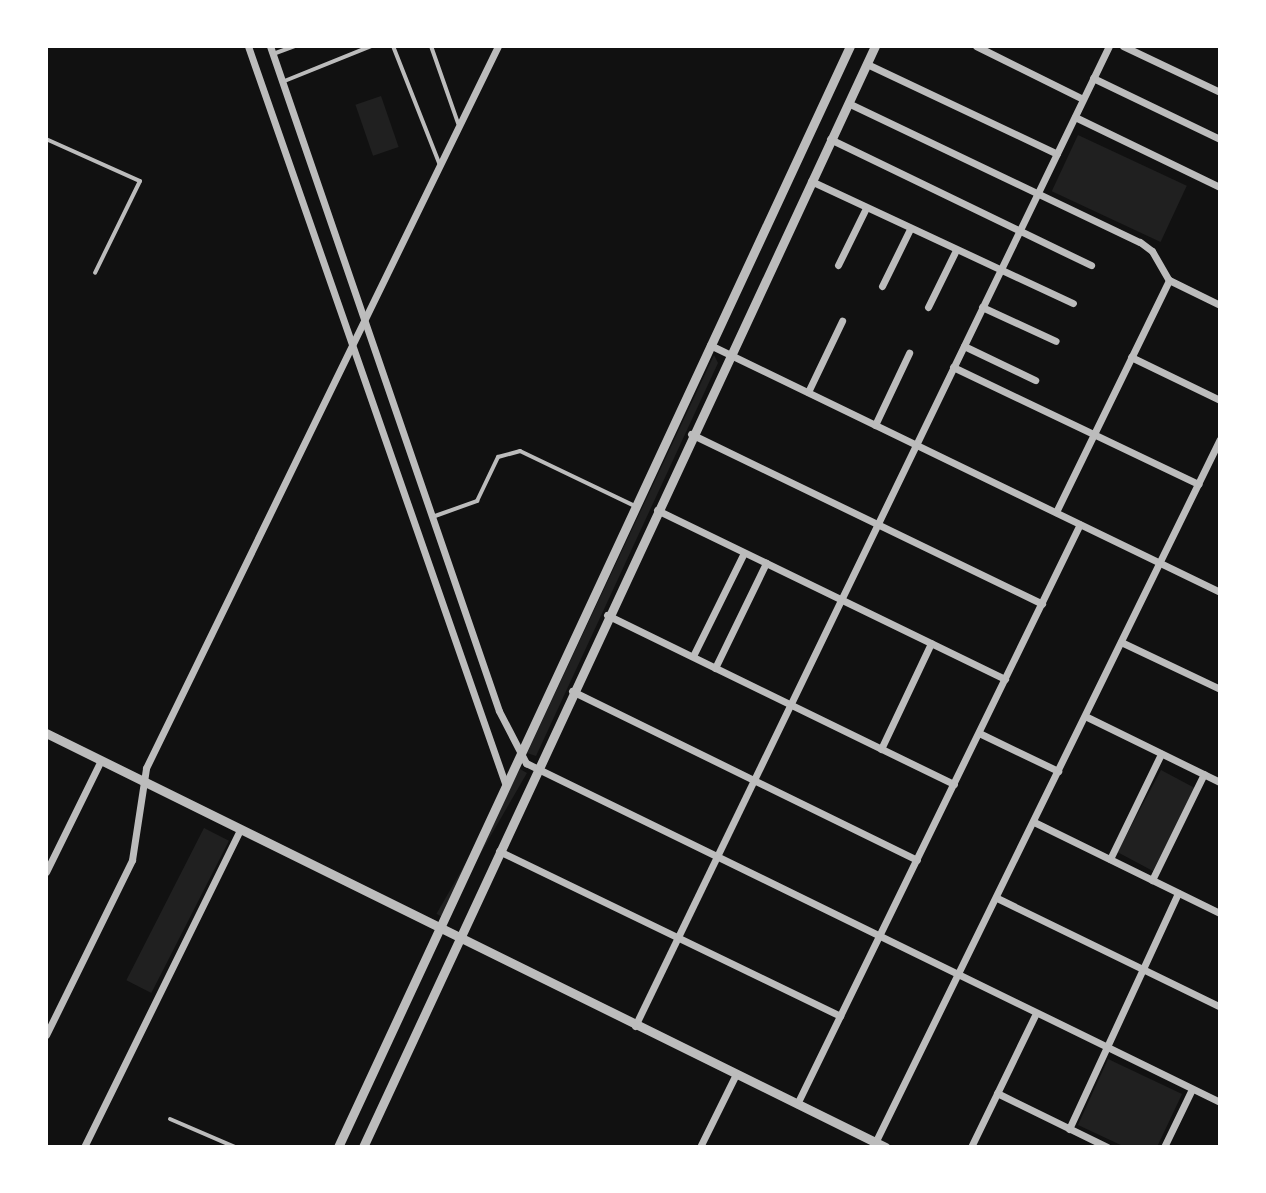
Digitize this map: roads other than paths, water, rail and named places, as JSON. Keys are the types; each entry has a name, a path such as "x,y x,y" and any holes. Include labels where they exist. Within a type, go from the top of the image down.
{"street":[{"path":"248,46 354,342 505,783"},
{"path":"46,1035 132,860 143,781 498,46"},
{"path":"338,1147 850,46"},
{"path":"363,1147 607,614 875,46"},
{"path":"976,46 1083,99"},
{"path":"635,1026 1109,46"},
{"path":"1123,46 1220,92"},
{"path":"272,50 435,516 499,711 519,754 536,771 1220,1102"},
{"path":"867,64 1057,154"},
{"path":"1093,78 1220,139"},
{"path":"848,103 1147,246 1169,280 1220,305"},
{"path":"1075,117 1220,187"},
{"path":"830,139 1091,265"},
{"path":"811,181 1073,303"},
{"path":"838,265 866,208"},
{"path":"882,286 910,229"},
{"path":"928,307 956,250"},
{"path":"1056,512 1169,280"},
{"path":"982,307 1056,341"},
{"path":"808,392 842,321"},
{"path":"710,345 1220,592"},
{"path":"964,346 1035,380"},
{"path":"875,425 909,353"},
{"path":"1131,357 1220,400"},
{"path":"953,367 1198,484"},
{"path":"691,434 1042,604"},
{"path":"46,733 878,1145 1220,439"},
{"path":"657,510 1005,679"},
{"path":"797,1104 1080,524"},
{"path":"693,656 744,553"},
{"path":"715,668 766,563"},
{"path":"607,614 954,784"},
{"path":"1121,642 1220,689"},
{"path":"881,749 931,643"},
{"path":"572,691 917,860"},
{"path":"1085,716 1220,782"},
{"path":"979,733 1058,771"},
{"path":"1110,859 1161,754"},
{"path":"46,872 101,760"},
{"path":"1152,880 1204,774"},
{"path":"1034,822 1220,913"},
{"path":"84,1147 240,830"},
{"path":"499,851 840,1016"},
{"path":"1069,1129 1178,893"},
{"path":"997,898 1220,1007"},
{"path":"971,1147 1036,1013"},
{"path":"700,1147 736,1074"},
{"path":"1164,1147 1192,1089"},
{"path":"997,1093 1107,1147"}],"lane":[{"path":"272,50 295,46"},
{"path":"282,82 371,46"},
{"path":"393,46 440,166"},
{"path":"431,46 459,126"},
{"path":"46,139 140,181 95,273"},
{"path":"435,516 477,501 498,457 520,451 635,506"},
{"path":"170,1119 235,1147"}]}
